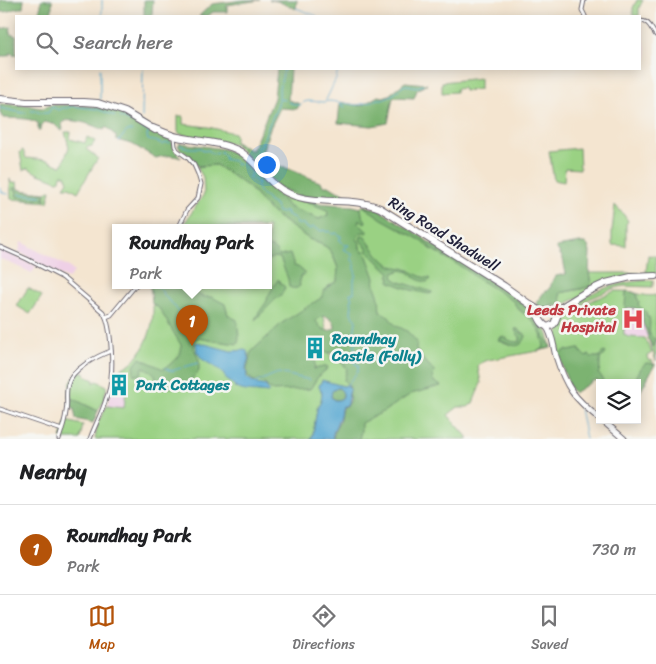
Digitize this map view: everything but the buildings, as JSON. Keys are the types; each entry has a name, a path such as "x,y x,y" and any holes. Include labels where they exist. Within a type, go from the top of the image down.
{"highway":[{"name":"Ring Road Shadwell","path":"0,99 26,102 98,103 125,112 175,138 224,145 239,151 276,186 290,195 308,199 366,204 380,208 504,286 540,311 547,311"},
{"path":"631,277 656,278 633,280 606,286 574,302 559,313 551,326 543,324 542,315 547,311 560,308 584,293 606,283 631,277"},
{"name":"Ring Road Shadwell","path":"532,306 543,324"},
{"path":"547,311 554,314 555,321"}],"main road":[{"path":"551,337 555,321"},
{"path":"543,324 549,330 558,364 569,389 596,416"},
{"path":"606,424 624,439"}],"street":[{"path":"584,0 582,10 584,15"},
{"path":"641,21 648,23 656,35"},
{"path":"175,138 176,148 194,165 201,184 198,198 187,210 180,224"},
{"path":"0,247 42,266 67,281 103,312 106,317 110,337 111,381 106,401 90,439"},
{"path":"106,317 111,315 133,289"},
{"path":"59,439 66,413 67,392 70,380 84,365 111,351"},
{"path":"0,408 62,430"}],"shaded area":[{"path":"641,22 647,57 641,59"},
{"path":"21,242 69,267 74,272 68,279 19,252"},
{"path":"0,250 36,266 32,273 1,259 0,261"},
{"name":"Leeds Private Hospital","path":"626,307 635,308 642,312 643,323 648,337 628,337 624,335 623,313"},
{"path":"111,391 133,394 124,408 107,406"}],"green space":[{"path":"0,0 24,0 23,8 0,12"},
{"path":"41,0 52,0 50,15 37,15"},
{"path":"144,0 153,0 152,15 144,15"},
{"path":"260,0 227,5 227,12 213,12 209,15 200,15 212,4"},
{"path":"269,0 297,0 296,9 277,1"},
{"path":"637,0 643,0 639,8 639,15 633,15 633,8"},
{"path":"11,27 10,34 15,36 15,55 10,53 9,56 0,56 0,29"},
{"path":"277,70 290,70 288,100 300,104 297,109 280,108 270,128 260,159 289,169 322,183 323,186 329,186 359,200 304,197 279,187 234,144 235,142 252,151 274,98"},
{"path":"480,78 480,89 464,91 463,88 456,89 456,92 442,93 442,82"},
{"path":"405,82 427,84 417,90 414,98 393,97 388,123 372,126 338,123 340,102 361,106 378,96 389,95"},
{"path":"0,104 28,105 43,108 50,105 69,105 109,109 129,116 146,125 161,137 169,139 181,158 163,156 156,158 132,144 116,140 116,136 106,127 104,130 89,124 64,121 62,124 63,130 60,130 54,124 44,122 41,125 40,131 38,131 38,123 34,121 3,118 0,113"},
{"path":"178,116 183,116 183,124 234,133 235,142 234,144 180,134 178,132"},
{"path":"65,132 71,132 70,139 85,143 87,137 95,141 92,146 86,149 98,158 78,192 69,187 64,187 68,181 65,175 61,175 58,181 38,174 28,168 23,170 20,152 23,150 26,158 47,160 62,166 69,147"},
{"path":"180,143 224,149 237,154 256,171 289,207 319,219 328,215 327,210 307,202 361,208 362,215 366,221 365,223 359,219 358,223 368,232 359,234 357,239 361,250 365,251 375,278 380,311 388,316 395,325 407,331 417,342 416,349 434,372 432,380 441,386 411,394 383,412 361,423 359,439 333,439 343,406 346,407 349,401 350,388 344,380 347,368 342,363 347,358 336,353 321,352 314,346 311,349 315,363 314,369 327,366 328,368 318,377 310,389 273,391 262,382 254,381 247,375 251,352 282,323 321,298 326,288 337,281 338,268 331,251 325,246 309,239 278,217 265,206 249,187 216,165 197,166 178,146","holes":["326,317 332,320 334,324 335,328 332,330 324,330 316,321 319,318"]},
{"path":"579,148 580,169 565,168 564,182 554,180 549,151"},
{"path":"242,157 269,182 321,204 310,203 327,210 328,215 319,219 289,207"},
{"path":"216,165 249,187 265,206 278,217 309,239 325,246 331,251 338,268 337,281 326,288 321,298 331,360 355,365 388,316 380,311 370,271 357,239 356,216 364,205 379,210 509,293 533,311 546,329 551,348 488,360 479,364 481,383 473,403 468,407 458,407 448,415 469,439 356,439 359,422 349,393 349,387 347,385 343,386 322,381 323,393 317,409 311,439 95,439 98,422 107,406 124,408 126,390 113,388 115,372 132,362 149,336 153,315 150,289 272,289 272,224 184,224 204,194 203,177 197,167"},
{"path":"10,179 11,183 17,182 18,190 47,193 51,190 48,202 11,199"},
{"path":"14,187 33,193 46,194 44,197 46,200 17,197 17,191 13,190"},
{"path":"615,205 628,221 626,224 626,246 612,245"},
{"path":"363,206 379,210 424,238 431,245 446,252 509,293 521,304 523,303 536,318 551,347 538,351 544,346 541,334 531,319 518,309 513,301 431,249 422,241"},
{"path":"361,236 364,236 379,255 390,265 407,269 421,277 431,279 427,282 422,281 415,278 409,272 400,270 393,274 397,281 432,293 411,290 390,282 390,277 388,276 390,273 367,251 368,249 360,240"},
{"path":"585,243 590,252 589,273 591,284 589,287 560,293 561,303 542,306 536,303 551,286 556,276 566,274 563,259 556,247"},
{"path":"272,248 279,256 290,254 294,266 304,272 304,275 299,280 300,286 297,288 289,287 280,258 272,258"},
{"path":"648,255 656,256 656,275 618,278 563,305 543,309 536,305 540,307 560,293 582,289 591,284 589,273 647,274"},
{"path":"278,279 285,287 282,294 255,320 266,302"},
{"path":"653,280 652,287 624,286 589,299 565,314 555,326 563,311 584,297 622,283"},
{"path":"28,288 42,296 30,314 17,306"},
{"path":"150,289 191,289 203,297 212,297 225,304 228,315 237,320 238,344 195,339 194,348 199,360 199,371 194,377 179,387 157,388 154,374 143,367 141,374 133,374 134,366 140,358 163,369 177,358 181,349 181,345 159,308 152,304"},
{"path":"615,291 656,295 656,361 643,323 642,312 635,308 626,307 623,312 624,335 645,338 652,353 647,356 648,360 653,361 652,364 655,364 641,390 641,379 599,379 557,357 557,337 562,326 566,323 567,316 596,299"},
{"path":"626,291 638,295 638,305 647,313 646,316 649,317 650,333 656,340 652,347 647,339 648,333 643,323 642,312 635,308 625,308"},
{"path":"515,329 518,329 526,336 521,344 514,346 498,340 502,336 511,341 520,342 520,337"},
{"path":"580,349 586,357 589,355 599,357 605,352 604,356 601,357 598,374 602,379 596,379 574,393 570,388 558,355 566,350"},
{"path":"646,363 655,364 641,390 641,379 635,379"},
{"path":"80,371 86,374 85,376 94,380 94,383 97,381 107,386 103,402 98,411 68,397 71,381"},
{"path":"335,388 339,388 343,394 339,400 335,400 331,396 331,392"},
{"path":"72,398 98,411 93,423 76,419 71,405"},
{"path":"66,421 83,425 80,439 61,439"}],"water":[{"path":"197,342 231,351 246,350 249,357 246,367 247,378 257,384 266,386 269,392 246,391 234,387 221,371 202,359 197,352"},
{"path":"322,380 343,386 347,385 350,390 346,406 341,408 332,439 311,439 317,409 321,400 322,393 319,386","holes":["339,388 343,393 343,397 334,400 331,397 332,391"]}],"waterway":[{"path":"102,0 102,6"},
{"path":"102,7 102,15"},
{"path":"296,8 314,15"},
{"path":"100,70 100,100"},
{"path":"142,117 143,70"},
{"path":"326,100 336,79 338,70"},
{"path":"281,82 283,74"},
{"path":"255,158 277,106 280,84"},
{"path":"288,102 301,105 308,101 330,101 357,105 383,99 406,85 418,87 423,85"},
{"path":"279,99 285,100"},
{"path":"341,103 345,107"},
{"path":"31,111 48,113 52,107 59,110 71,106 97,109 115,116"},
{"path":"0,108 26,112"},
{"path":"120,117 142,126 143,129 149,132 147,135 148,140 163,145 170,143"},
{"path":"119,141 127,131 132,131"},
{"path":"258,153 257,148 262,141"},
{"path":"180,145 189,148 201,148 212,153 221,152 225,157 224,159 234,161 246,169 250,169 251,174 249,177 257,181 256,186 260,193 276,206 278,212 287,212 286,214 294,218 297,224 304,224 308,229 313,227 321,231 330,231 332,234 337,233 341,236 339,239 345,245 349,245 344,249 352,254 352,260 355,264 354,293 350,293 352,300 351,313 356,321 356,344 354,347 357,351 350,354 355,364 358,364 359,367 347,385"},
{"path":"0,188 3,193 8,194"},
{"path":"19,194 42,196"},
{"path":"160,289 176,308 186,331 194,341"},
{"path":"184,367 198,363"},
{"path":"165,368 171,371 181,368"},
{"path":"256,383 279,373 310,380"},
{"path":"580,408 586,439"}],"place":[{"name":"Leeds Private Hospital","path":"633,319"},
{"name":"Roundhay Park","path":"192,346"},
{"name":"Roundhay Castle (Folly)","path":"315,348"},
{"name":"Park Cottages","path":"119,385"}]}
